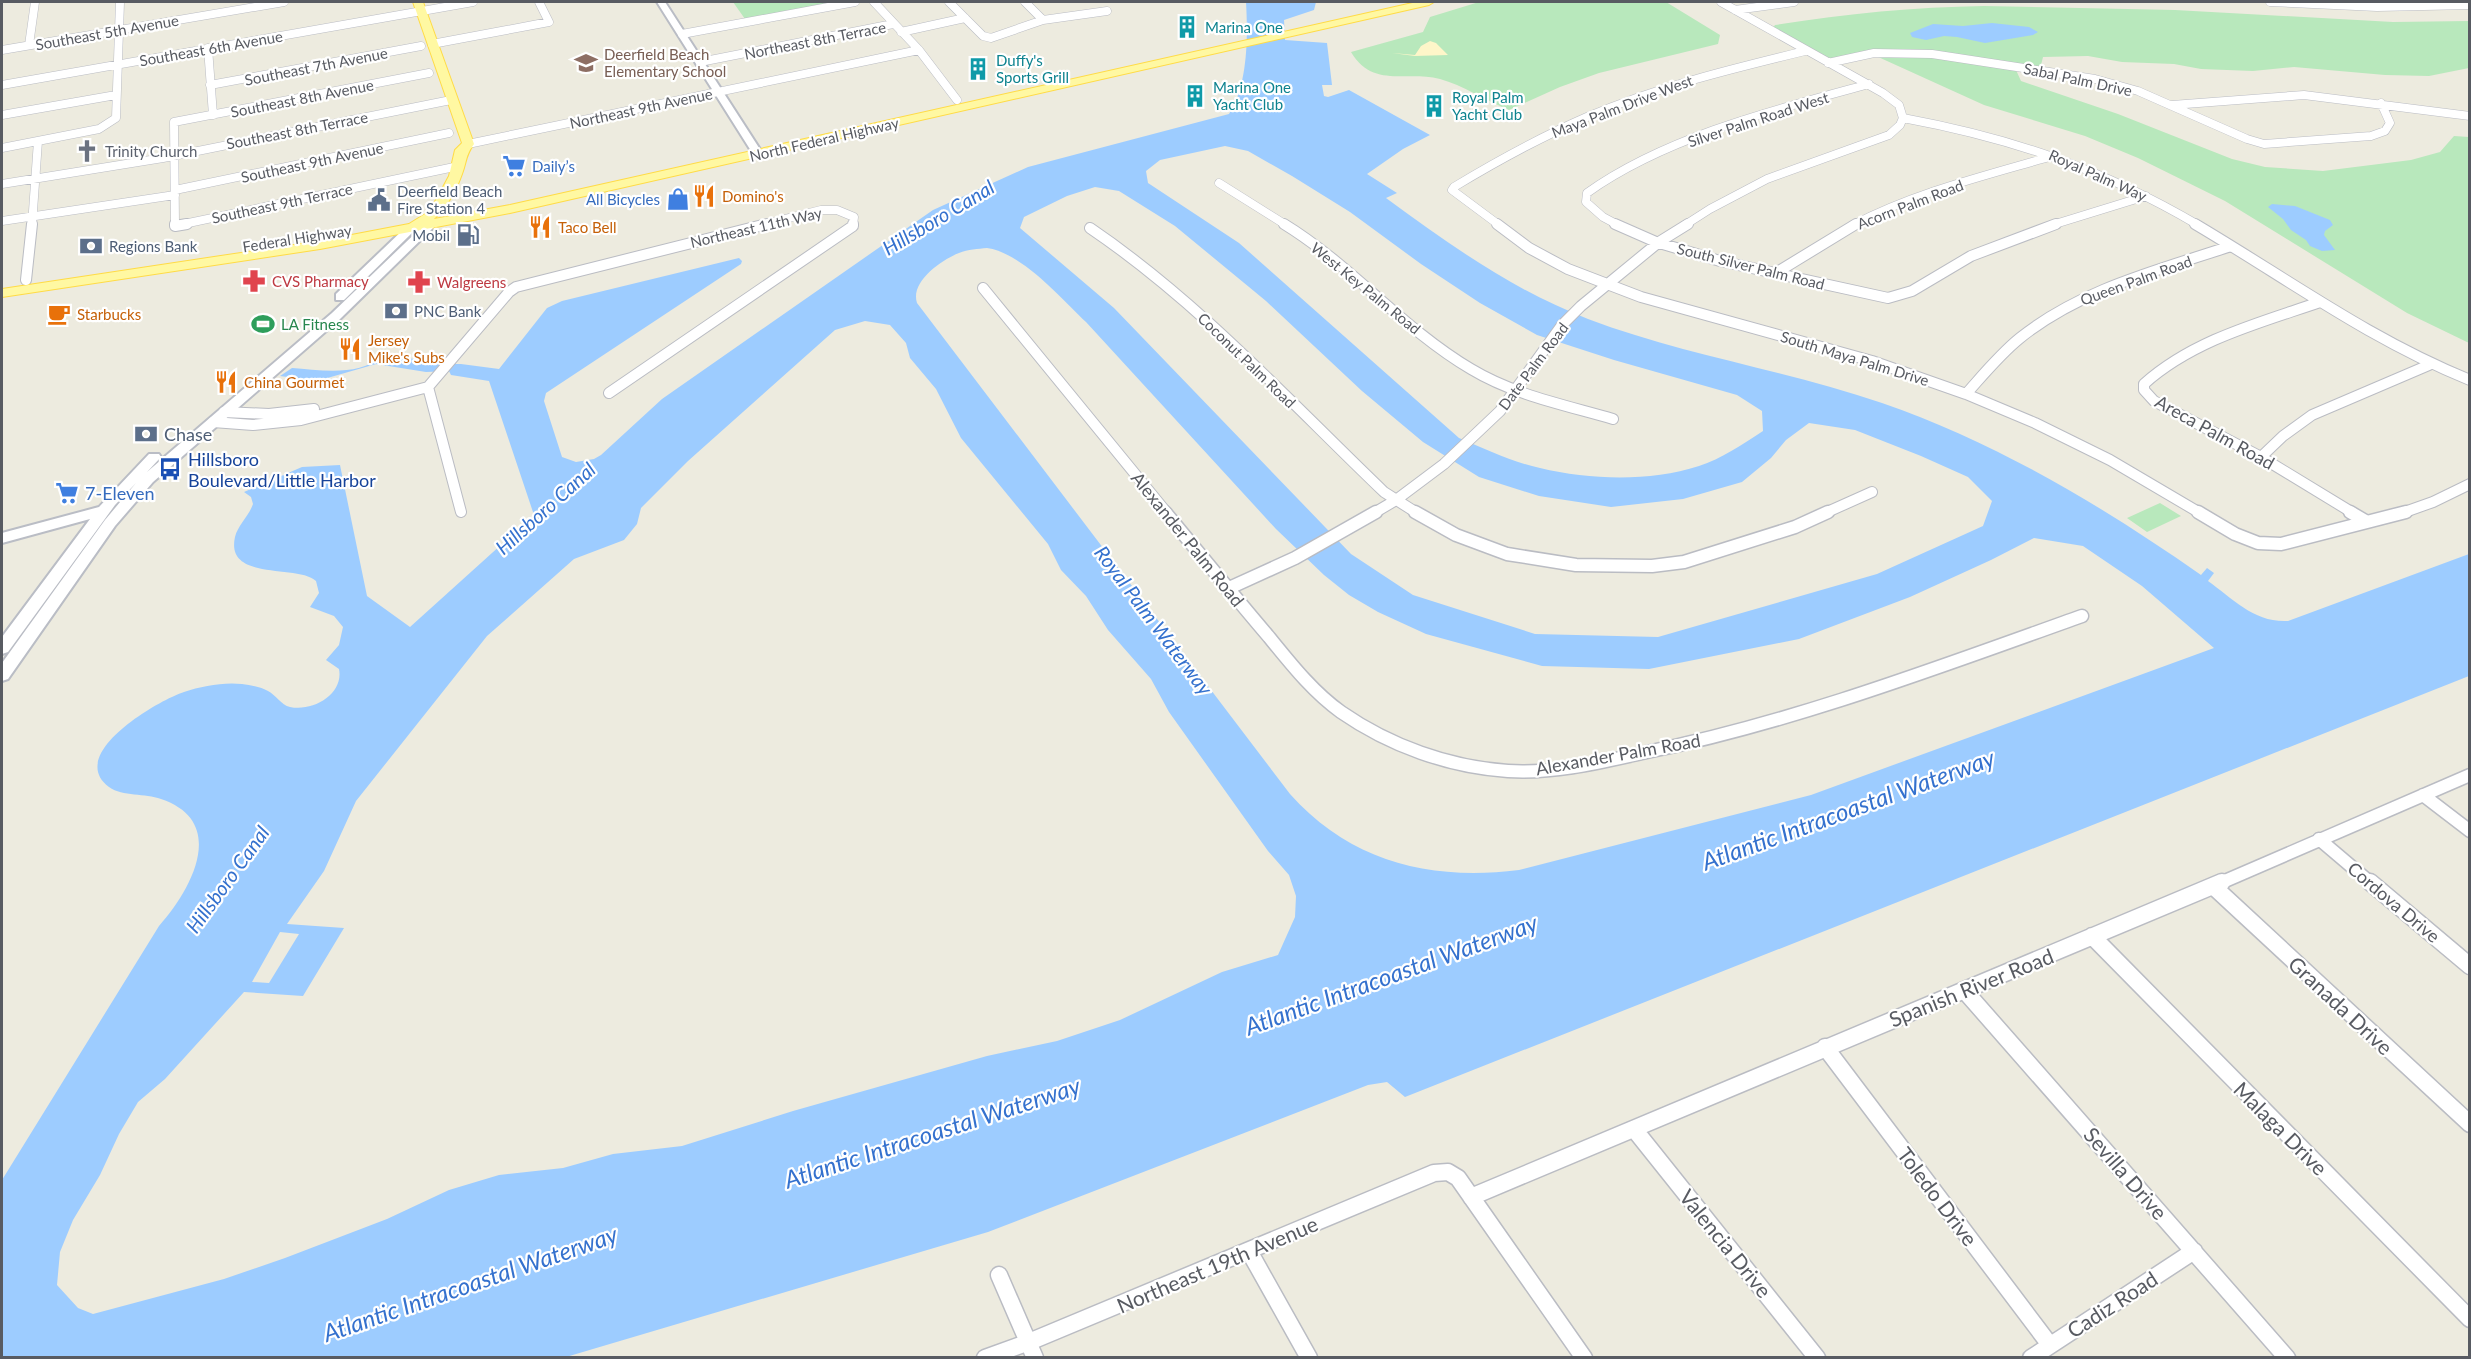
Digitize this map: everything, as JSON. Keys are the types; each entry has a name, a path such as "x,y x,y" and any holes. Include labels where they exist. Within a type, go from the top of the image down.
{"main road":[{"path":"661,2 755,150"},
{"path":"1287,29 1389,2"},
{"path":"1237,40 1429,2"},
{"path":"414,7 449,133 455,148 465,147"},
{"name":"North Federal Highway","path":"410,229 431,219 593,192 919,108 1237,40"},
{"name":"North Federal Highway","path":"591,182 903,121 1055,87 1237,40"},
{"path":"2,648 113,505 156,455 319,331 431,219 447,192 465,147 433,72"},
{"path":"1055,87 1058,80 1070,74"},
{"path":"1023,94 1037,87 1038,81"},
{"path":"903,121 904,116 919,108"},
{"name":"Federal Highway","path":"19,288 431,219 591,182"},
{"path":"2,675 113,505 213,422 224,405 322,315 410,229"},
{"name":"Federal Highway","path":"2,284 19,288 363,238 410,229"},
{"path":"363,238 387,239 390,249"},
{"path":"336,316 333,309 339,298"},
{"path":"319,331 324,322 322,315"},
{"path":"2,530 113,505"},
{"path":"2,538 113,505"}],"street":[{"path":"29,45 35,2"},
{"path":"2,148 99,129 116,118 120,2"},
{"name":"Southeast 5th Avenue","path":"2,50 284,2"},
{"name":"Southeast 6th Avenue","path":"2,85 208,48 414,7 473,2"},
{"path":"433,72 549,22 539,2"},
{"path":"682,34 855,2"},
{"path":"874,2 919,50 957,100"},
{"path":"949,2 983,36 990,38 1043,20 1107,11"},
{"path":"1025,2 1043,20"},
{"path":"1721,2 1805,51 1869,84 1896,102 1901,108 1903,118"},
{"path":"1735,10 1794,2"},
{"path":"2270,2 2377,7 2469,5"},
{"name":"Northeast 8th Terrace","path":"901,32 965,18"},
{"name":"Northeast 8th Terrace","path":"700,62 893,24"},
{"path":"208,48 213,115"},
{"name":"Northeast 9th Avenue","path":"465,147 919,50"},
{"name":"Maya Palm Drive West","path":"1452,190 1530,144 1592,115 1678,82 1805,51"},
{"name":"Sabal Palm Drive","path":"1828,63 1874,53 1932,54 2095,80 2138,92 2172,105 2297,95 2381,103 2469,116"},
{"name":"Southeast 7th Avenue","path":"210,85 433,72"},
{"name":"Southeast 8th Avenue","path":"174,155 174,122 433,72"},
{"name":"Southeast 8th Terrace","path":"2,184 174,155 433,72"},
{"name":"Silver Palm Road West","path":"1587,193 1643,162 1696,138 1760,115 1869,84"},
{"path":"2,116 116,95"},
{"path":"2172,105 2247,139 2273,145 2381,133 2388,128 2390,123 2381,103"},
{"name":"Royal Palm Way","path":"1903,118 1979,132 2056,155 2146,196 2380,340 2429,365 2469,380"},
{"name":"Date Palm Road","path":"1227,589 1295,558 1343,532 1396,500 1444,464 1500,411 1562,325 1581,306 1659,242 1710,209 1767,179 1889,135 1900,125 1903,118"},
{"name":"Southeast 9th Avenue","path":"2,220 175,192 449,133"},
{"path":"19,288 32,216 38,141"},
{"path":"174,155 175,192"},
{"name":"Acorn Palm Road","path":"1774,274 1844,230 1891,207 1942,189 2056,155"},
{"name":"Southeast 9th Terrace","path":"175,192 175,226 459,166"},
{"name":"West Key Palm Road","path":"1219,183 1296,231 1452,357 1487,378 1516,390 1613,419"},
{"name":"South Maya Palm Drive","path":"1452,190 1529,248 1568,269 1606,285 1674,308 1872,361 1966,394 2035,423 2110,460 2235,534 2255,542 2281,544 2367,522"},
{"name":"South Silver Palm Road","path":"1587,193 1586,202 1595,211 1628,229 1659,242 1704,258 1878,297 1899,297 1950,267 1995,246 2146,196"},
{"name":"Northeast 11th Way","path":"428,387 509,292 516,287 821,210 837,210 854,217 853,226 609,393"},
{"name":"Coconut Palm Road","path":"1090,228 1137,260 1181,296 1384,492 1456,535 1507,554 1576,565 1623,567 1684,562 1795,528 1872,492"},
{"name":"Queen Palm Road","path":"1966,394 2011,345 2056,313 2116,285 2230,246"},
{"name":"Alexander Palm Road","path":"983,288 1227,589 1305,681 1339,711 1360,724 1390,740 1432,756 1476,767 1513,771 1591,763 1665,749 1839,703 2082,616"},
{"name":"Areca Palm Road","path":"2320,302 2197,349 2160,370 2144,384 2147,395 2154,401 2261,457 2367,522"},
{"path":"2261,457 2283,436 2312,415 2429,365"},
{"path":"224,405 285,413 350,404 438,375"},
{"path":"213,422 253,425 278,423 428,387 461,512"},
{"path":"278,423 285,413"},
{"path":"2367,522 2433,502 2469,484"},
{"name":"Spanish River Road","path":"1471,1197 2213,886 2469,775"},
{"path":"2423,795 2469,831"},
{"name":"Cordova Drive","path":"2319,839 2469,966"},
{"name":"Granada Drive","path":"2213,886 2469,1124"},
{"name":"Malaga Drive","path":"2092,936 2469,1319"},
{"name":"Sevilla Drive","path":"1964,990 2287,1358"},
{"name":"Toledo Drive","path":"1825,1047 2050,1345"},
{"name":"Valencia Drive","path":"1634,1129 1817,1358"},
{"name":"Northeast 19th Avenue","path":"985,1358 1032,1350 1249,1251 1434,1173 1448,1172 1458,1178 1471,1197"},
{"path":"1471,1197 1584,1358"},
{"path":"1249,1251 1309,1358"},
{"name":"Cadiz Road","path":"2031,1358 2194,1251"},
{"path":"999,1275 1032,1350"}],"green space":[{"path":"733,2 840,2 745,19"},
{"path":"1479,2 1666,2 1720,35 1718,44 1599,73 1560,87 1509,110 1440,79 1391,76 1369,71 1351,52 1423,32 1430,17"},
{"path":"1984,6 2175,10 2393,22 2469,21 2469,68 2429,76 2385,75 2294,67 2253,71 2201,69 2174,64 2122,62 2088,56 2043,57 2040,69 2016,70 2021,81 2118,114 2232,159 2265,167 2323,171 2411,160 2440,152 2454,136 2469,137 2469,343 2407,313 2225,201 2138,158 2085,136 1984,105 1876,56 1829,59 1773,28 1775,25 1853,14"},
{"path":"2160,503 2181,516 2147,532 2127,518"}],"sand":[{"path":"1430,41 1436,43 1448,55 1415,56 1392,53 1415,55 1421,46"}],"water":[{"path":"1246,2 1316,2 1314,10 1284,20 1285,40 1327,43 1332,85 1322,85 1324,96 1328,97 1349,90 1430,135 1403,149 1367,174 1397,193 1386,198 1410,216 1483,265 1533,294 1588,319 1624,332 1846,391 1925,419 1966,437 2086,500 2201,575 2207,568 2214,573 2208,581 2245,608 2265,618 2288,621 2469,554 2469,676 1405,1097 1387,1082 1368,1085 988,1232 566,1357 2,1357 2,1180 159,926 182,894 192,876 198,858 199,840 194,823 182,810 161,799 121,792 109,787 99,774 99,759 107,745 121,730 156,706 184,692 220,684 245,684 271,693 287,706 299,708 317,704 332,693 337,686 339,669 326,660 339,645 343,627 334,616 310,607 319,593 316,581 294,573 251,566 241,560 235,551 236,533 253,504 251,497 244,492 302,467 340,465 367,596 410,627 534,515 489,381 451,375 449,371 426,372 376,364 317,381 280,376 292,368 327,371 351,370 373,363 382,356 499,369 547,308 562,301 739,258 742,261 741,264 546,393 544,401 562,457 576,462 594,459 662,399 933,210 1028,167 1229,114 1240,89 1243,75 1247,45","holes":["1225,146 1248,151 1350,212 1421,264 1480,303 1537,335 1614,360 1737,395 1762,411 1763,431 1724,455 1699,466 1660,475 1620,478 1579,475 1530,465 1459,438 1239,243 1148,183 1146,171 1160,160","1095,187 1119,191 1175,226 1266,301 1362,391 1423,442 1479,477 1539,496 1611,507 1683,499 1742,482 1771,458 1786,440 1809,423 1855,430 1921,456 1968,477 1992,501 1983,526 1877,574 1658,637 1535,634 1413,595 1351,554 1114,308 1020,228 1024,217 1067,196","987,248 1014,258 1027,267 1086,322 1276,529 1324,575 1349,595 1378,612 1426,634 1542,666 1649,669 1799,639 1910,597 2034,538 2083,546 2142,586 2214,648 1811,795 1519,870 1486,873 1454,872 1424,869 1394,862 1366,851 1339,836 1314,817 1290,794 917,303 916,295 922,280 936,266 952,256 969,250","865,321 890,325 906,343 910,358 936,389 961,438 1048,544 1061,570 1086,596 1108,630 1151,679 1169,712 1268,851 1289,875 1296,896 1295,917 1278,955 1222,972 1120,1020 1057,1041 987,1056 793,1111 682,1146 613,1154 563,1168 499,1175 449,1190 387,1219 224,1279 93,1314 78,1308 57,1285 60,1252 73,1220 100,1175 119,1134 138,1102 165,1079 244,992 303,996 344,928 287,924 324,871 356,801 487,636 574,559 624,540 637,524 641,508 688,461 835,330","280,932 299,934 269,983 252,982"]},
{"path":"1992,23 2029,27 2038,32 2033,35 1985,43 1944,36 1926,40 1912,37 1910,33 1933,24 1963,26"},
{"path":"2272,204 2295,206 2330,220 2333,225 2325,231 2324,235 2335,250 2322,251 2310,246 2268,207"}],"place":[{"name":"Marina One","path":"1187,27"},
{"name":"Deerfield Beach Elementary School","path":"586,63"},
{"name":"Duffy's Sports Grill","path":"978,69"},
{"name":"Marina One Yacht Club","path":"1195,96"},
{"name":"Royal Palm Yacht Club","path":"1434,106"},
{"name":"Trinity Church","path":"87,151"},
{"name":"Daily’s","path":"514,166"},
{"name":"Domino's","path":"704,196"},
{"name":"All Bicycles","path":"678,199"},
{"name":"Deerfield Beach Fire Station 4","path":"379,200"},
{"name":"Taco Bell","path":"540,227"},
{"name":"Mobil","path":"468,235"},
{"name":"Regions Bank","path":"91,246"},
{"name":"CVS Pharmacy","path":"254,281"},
{"name":"Walgreens","path":"419,282"},
{"name":"PNC Bank","path":"396,311"},
{"name":"Starbucks","path":"59,314"},
{"name":"LA Fitness","path":"263,324"},
{"name":"Jersey Mike's Subs","path":"350,349"},
{"name":"China Gourmet","path":"226,382"},
{"name":"Chase","path":"146,434"},
{"name":"Hillsboro Boulevard/Little Harbor","path":"170,469"},
{"name":"7-Eleven","path":"67,493"}],"water label":[{"name":"Hillsboro Canal","path":"938,217"},
{"name":"Hillsboro Canal","path":"545,508"},
{"name":"Royal Palm Waterway","path":"1154,620"},
{"name":"Atlantic Intracoastal Waterway","path":"1848,809"},
{"name":"Hillsboro Canal","path":"227,879"},
{"name":"Atlantic Intracoastal Waterway","path":"1391,974"},
{"name":"Atlantic Intracoastal Waterway","path":"932,1132"},
{"name":"Atlantic Intracoastal Waterway","path":"470,1283"}]}
